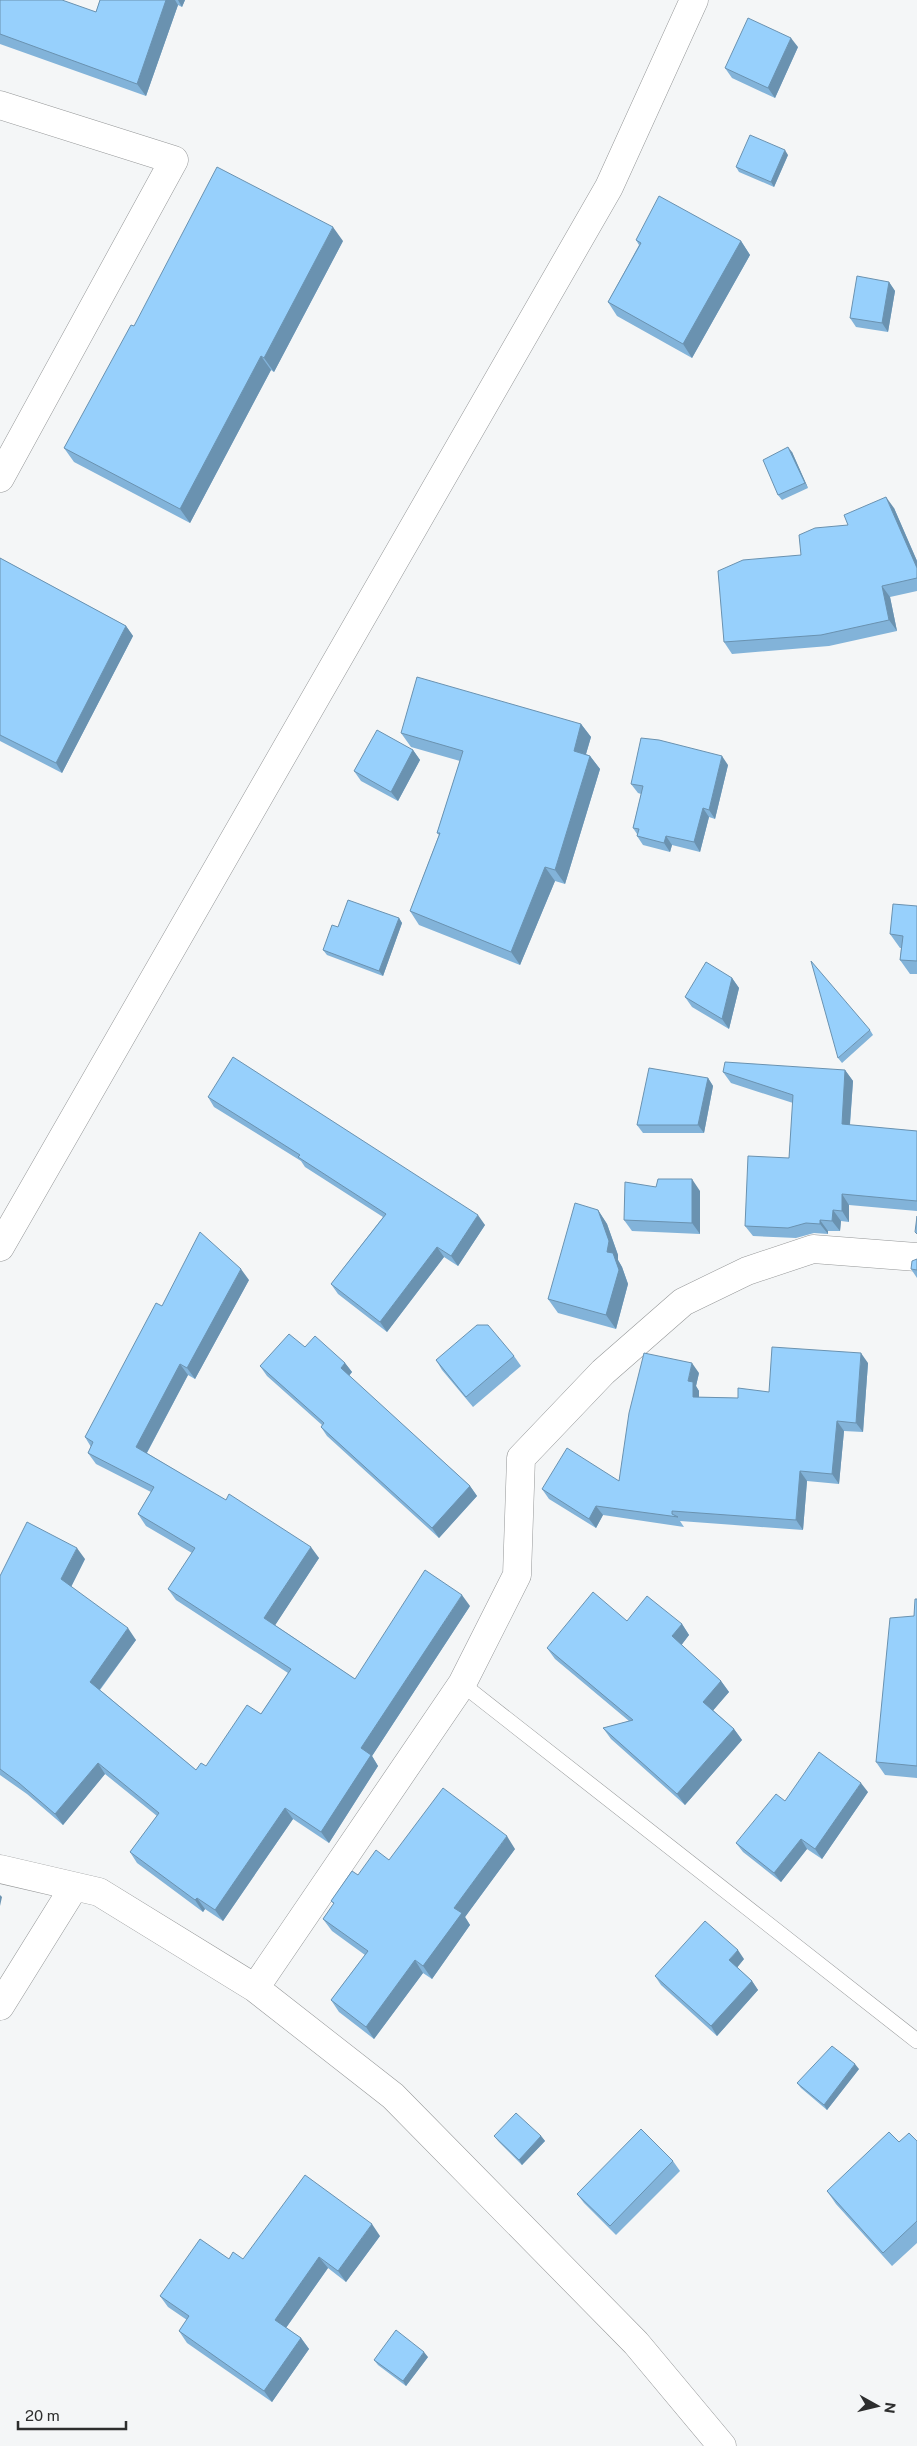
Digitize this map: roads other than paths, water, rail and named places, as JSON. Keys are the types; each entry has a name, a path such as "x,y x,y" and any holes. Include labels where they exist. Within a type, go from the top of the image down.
{"street":[{"path":"0,1247 609,187 694,0"},
{"path":"0,105 174,160 0,478"},
{"path":"255,1988 462,1684 517,1575 521,1458 603,1372 682,1302 746,1271 813,1249 917,1257"},
{"path":"0,1869 74,1888 99,1892 255,1988 393,2096 636,2343 722,2446"},
{"path":"0,2006 74,1888"}],"lane":[{"path":"462,1684 917,2040"}]}
